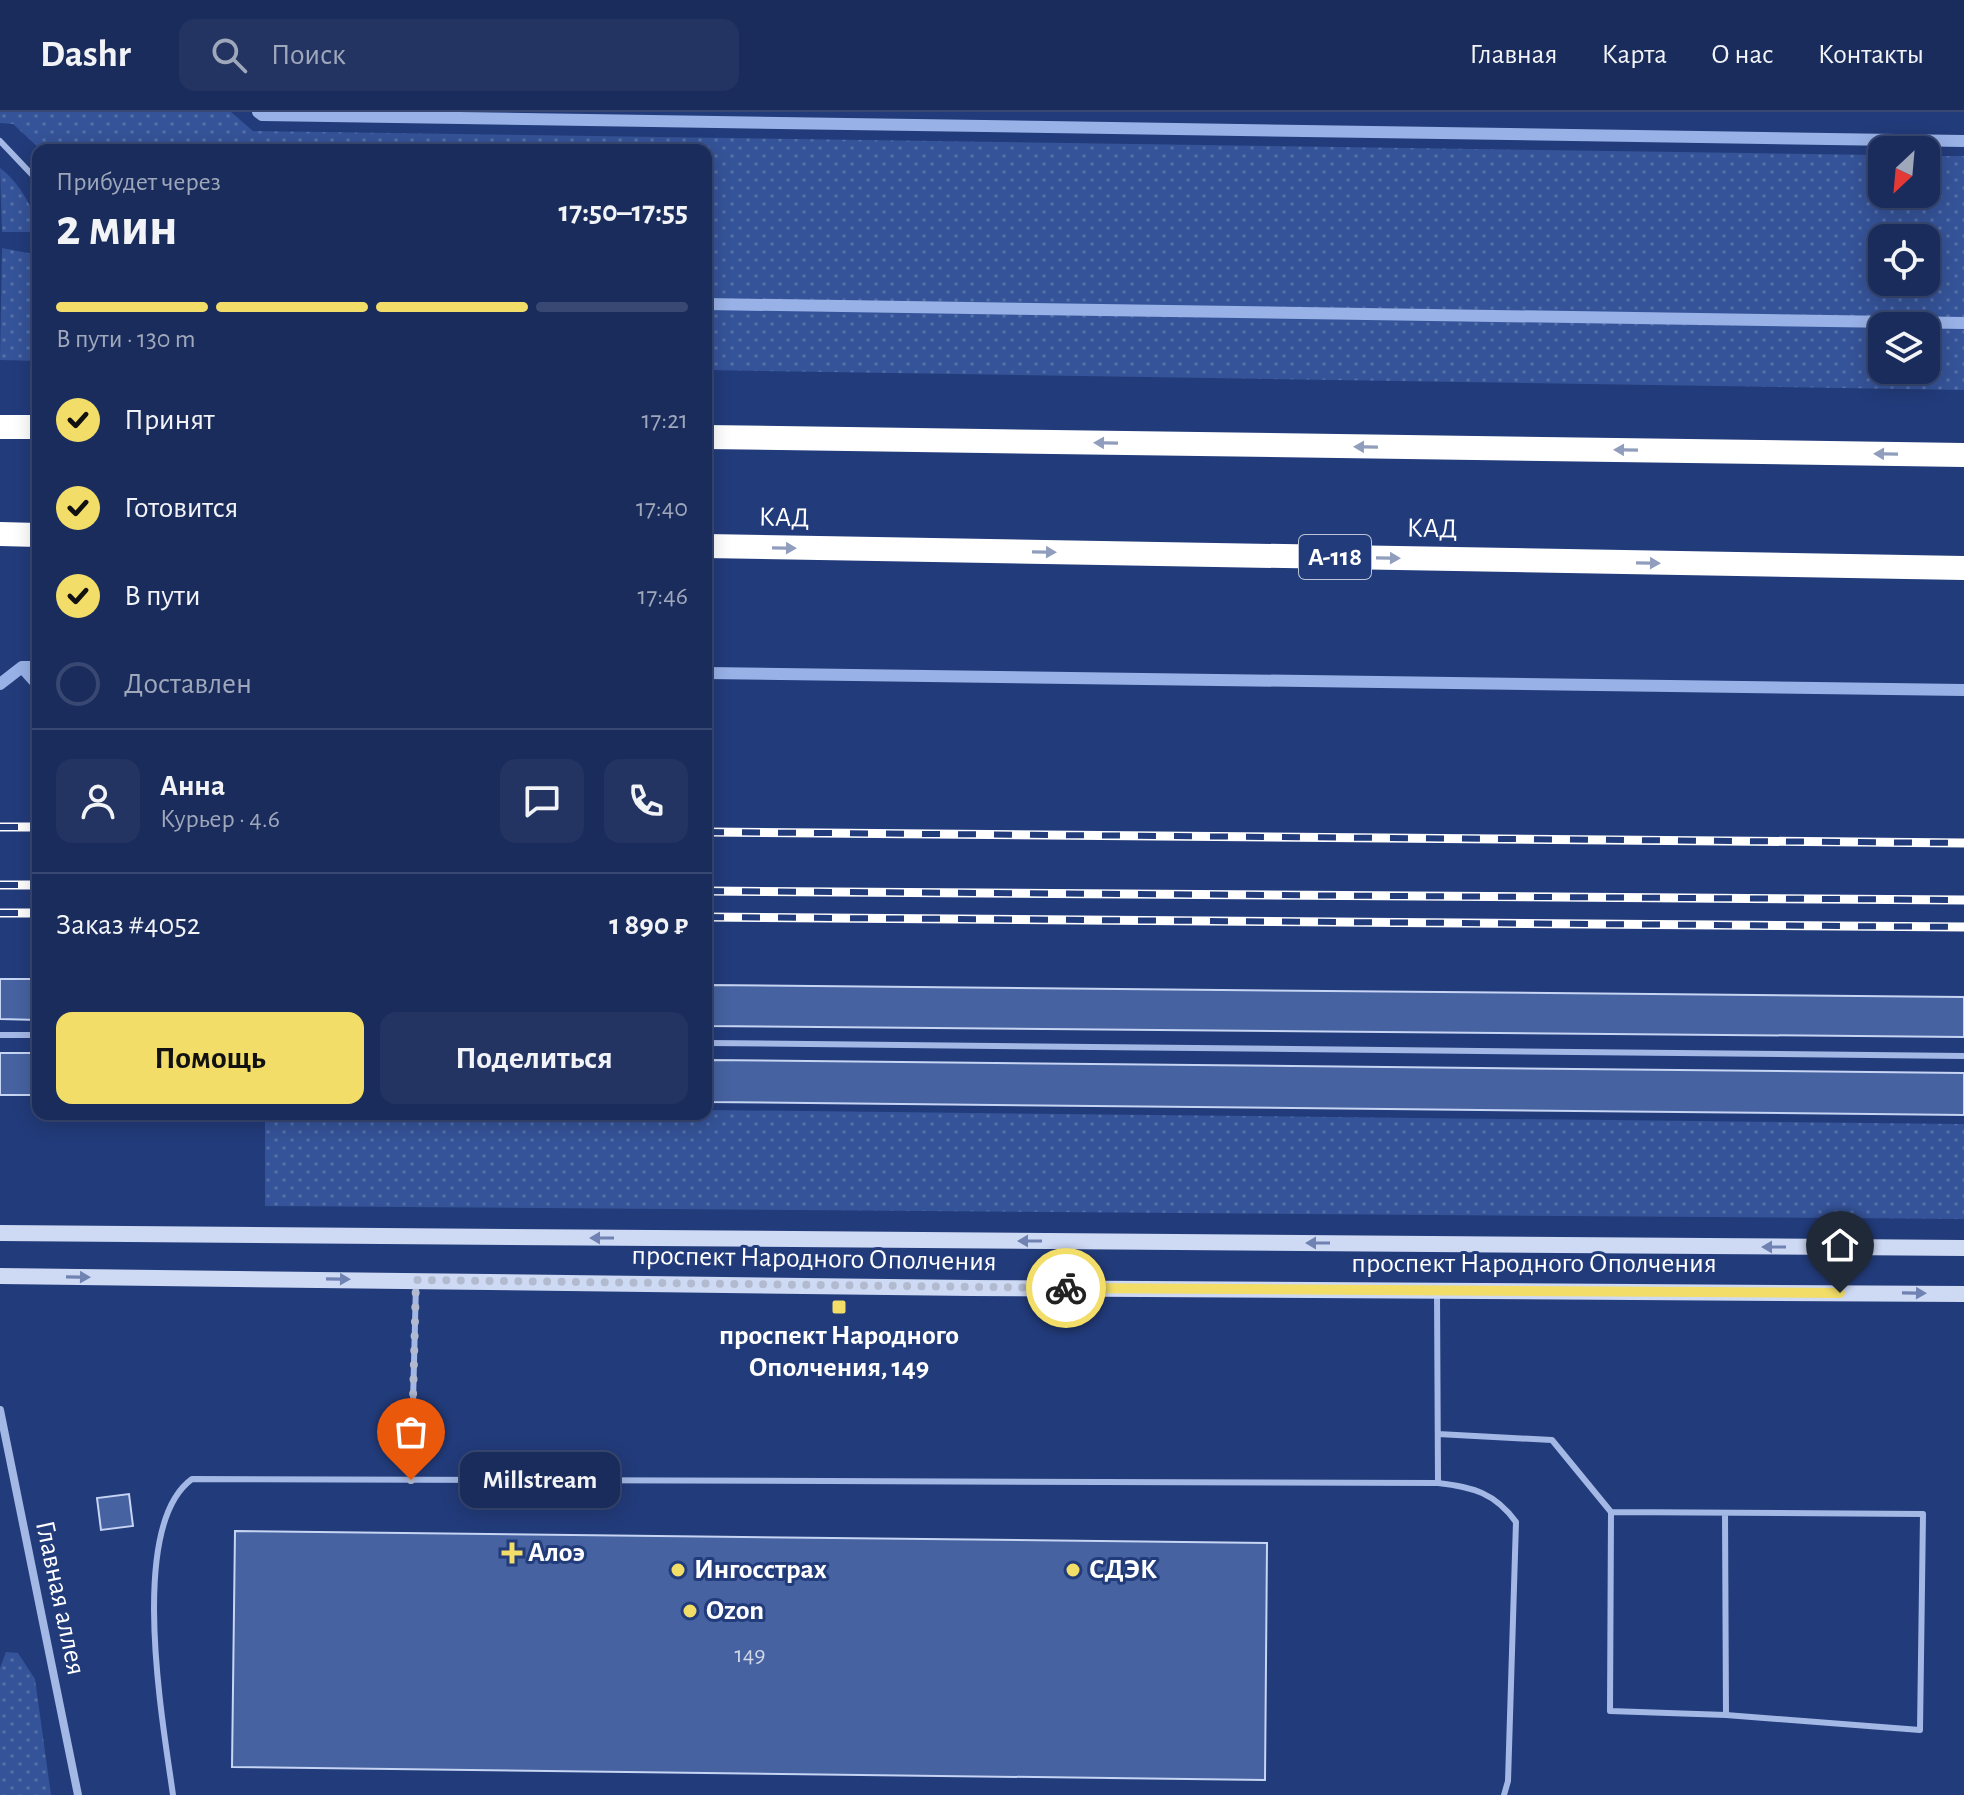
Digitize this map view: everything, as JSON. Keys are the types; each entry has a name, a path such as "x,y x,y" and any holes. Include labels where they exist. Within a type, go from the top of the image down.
{"highway":[{"path":"0,427 32,427"},
{"path":"712,437 1964,455"},
{"path":"0,534 32,535"},
{"name":"КАД","path":"712,546 1964,568"}],"main road":[{"name":"проспект Народного Ополчения","path":"0,1233 1964,1248"},
{"name":"проспект Народного Ополчения","path":"0,1276 971,1288 1964,1294"}],"street":[{"name":"Главная аллея","path":"0,1410 78,1795"}],"lane":[{"path":"0,141 32,175"},
{"path":"0,1035 32,1035"},
{"path":"712,1043 1964,1056"},
{"path":"411,1480 416,1280"},
{"path":"1437,1289 1438,1483"},
{"path":"1438,1434 1552,1440 1611,1512 1610,1711 1726,1715 1920,1730 1923,1514 1611,1512"},
{"path":"173,1795 153,1647 160,1537 166,1509 180,1488 192,1479 1438,1483 1476,1487 1503,1504 1516,1522 1508,1781 1504,1795"},
{"path":"1725,1513 1726,1715"}],"shaded area":[{"path":"0,112 231,112 253,131 1868,155 1868,208 1940,208 1940,156 1964,156 1964,390 712,370 712,144 35,144 13,124 0,123"},
{"path":"0,168 14,181 32,212 32,232 2,232"},
{"path":"2,248 32,254 32,361 0,360"},
{"path":"712,1110 1964,1124 1964,1219 265,1206 265,1120 712,1120"},
{"path":"6,1652 18,1653 35,1679 51,1795 0,1795 0,1668"}],"building":[{"path":"0,979 32,979 32,1020 0,1019"},
{"path":"712,985 1964,997 1964,1037 712,1026"},
{"path":"0,1053 32,1053 32,1095 0,1095"},
{"path":"712,1060 1964,1073 1964,1115 712,1102"},
{"path":"129,1494 133,1526 101,1530 97,1498"},
{"path":"235,1531 1267,1543 1265,1780 232,1767"}],"waterway":[{"path":"258,112 262,115 1964,141"},
{"path":"712,304 1964,323"},
{"path":"22,667 32,678"},
{"path":"0,684 22,667 32,667"},
{"path":"712,673 1964,690"}],"railway":[{"path":"0,827 32,827"},
{"path":"712,832 1964,843"},
{"path":"0,885 32,885"},
{"path":"712,891 1964,900"},
{"path":"0,913 32,913"},
{"path":"712,917 1964,927"}],"way so far":[{"path":"411,1480 416,1280 1066,1288"}],"place":[{"name":"проспект Народного Ополчения, 149","path":"839,1307"},
{"name":"Millstream","path":"411,1480"},
{"name":"Алоэ","path":"512,1553"},
{"name":"Ингосстрах","path":"678,1570"},
{"name":"СДЭК","path":"1073,1570"},
{"name":"Ozon","path":"690,1611"}],"route":[{"path":"1066,1288 1840,1293"}]}
